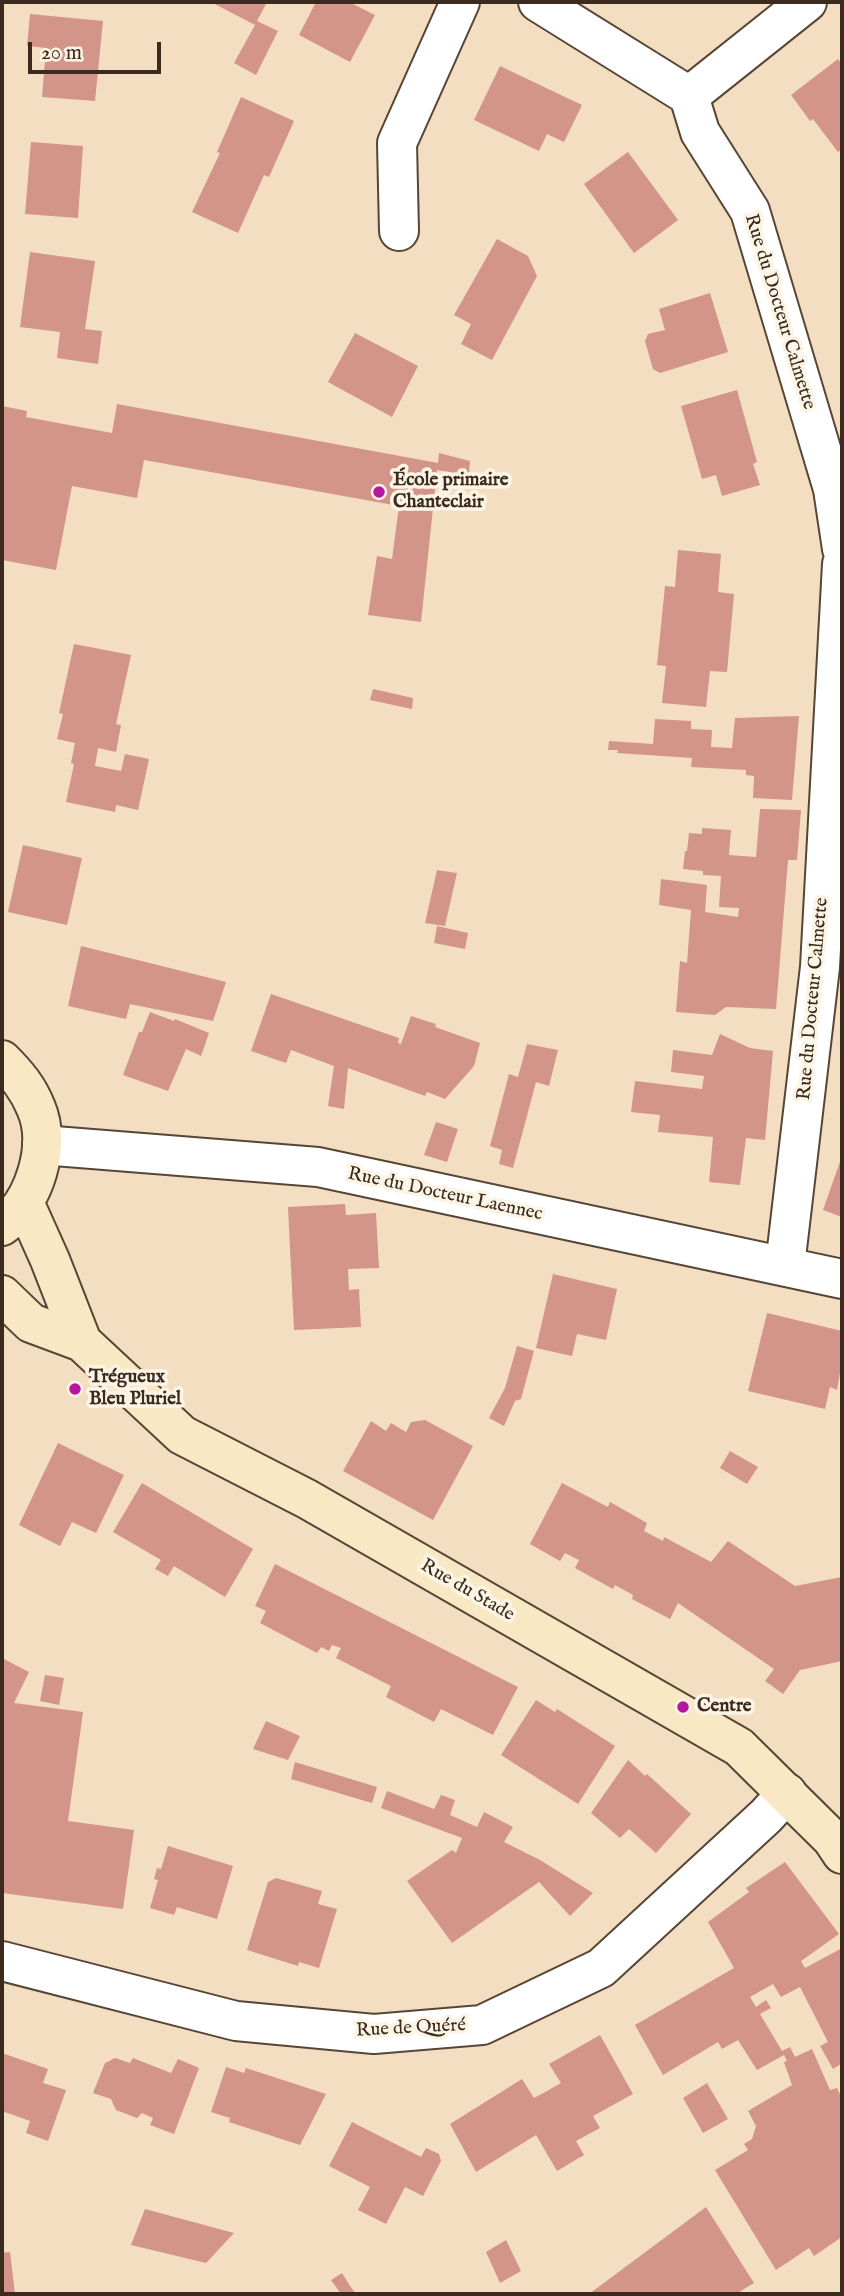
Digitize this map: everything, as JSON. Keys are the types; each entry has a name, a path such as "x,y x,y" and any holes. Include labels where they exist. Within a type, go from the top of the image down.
{"street":[{"path":"398,231 397,143 460,2"},
{"path":"538,2 689,96 807,2"},
{"name":"Rue du Docteur Calmette","path":"689,96 700,132 750,211 833,489 842,549"},
{"name":"Rue du Docteur Calmette","path":"785,1266 820,967 842,564"},
{"path":"2,1060 22,1080 37,1111 42,1145 37,1174 13,1214 50,1260 82,1342"},
{"name":"Rue du Docteur Laennec","path":"42,1145 318,1167 842,1279"},
{"path":"2,1295 30,1323 82,1342"},
{"name":"Rue du Stade","path":"82,1342 182,1435 307,1499 739,1747 832,1839 842,1854"},
{"name":"Rue de Quéré","path":"2,1961 236,2021 374,2034 482,2025 601,1968 766,1816 787,1793"}],"building":[{"path":"211,2 267,2 257,21 278,31 256,75 234,63 255,25"},
{"path":"316,2 349,2 375,15 350,62 299,35"},
{"path":"30,14 103,21 95,101 42,97 46,48 27,46"},
{"path":"838,59 842,65 842,149 838,152 791,95"},
{"path":"500,66 582,105 564,142 547,134 539,151 474,120"},
{"path":"241,97 294,121 269,177 264,175 238,233 192,212 220,153 217,152"},
{"path":"31,142 83,146 78,218 25,214"},
{"path":"628,152 678,220 634,253 584,184"},
{"path":"497,239 528,256 537,276 492,360 461,344 471,324 454,315"},
{"path":"30,252 95,261 85,329 102,331 98,364 57,358 60,332 20,327"},
{"path":"710,293 728,352 660,373 653,369 645,341 648,334 665,330 659,309"},
{"path":"355,333 418,366 392,417 328,382"},
{"path":"737,390 757,462 753,464 760,485 722,496 716,475 702,479 681,406"},
{"name":"École primaire Chanteclair","path":"117,404 438,463 439,453 470,461 469,475 437,470 421,622 368,615 377,556 392,559 399,506 144,460 137,498 72,486 56,570 2,560 2,406 27,411 26,417 112,433"},
{"path":"678,550 721,554 718,592 734,594 727,672 710,671 706,707 662,703 666,666 657,665 665,586 675,587"},
{"path":"74,644 131,655 116,724 121,725 116,752 98,748 95,766 121,771 125,754 149,759 138,810 116,805 115,812 66,802 74,764 71,763 75,743 57,739 63,714 59,713"},
{"path":"373,689 413,698 412,709 370,700"},
{"path":"799,716 792,800 753,798 754,776 746,775 746,770 691,767 692,758 617,753 618,750 608,750 609,741 653,744 655,719 691,721 691,729 712,730 711,747 732,748 735,718"},
{"path":"760,809 801,810 797,860 788,860 776,1009 726,1007 715,1015 676,1012 680,961 687,963 691,910 659,905 661,879 707,885 705,912 738,917 739,908 719,907 721,876 703,875 703,871 683,869 685,851 689,833 702,834 702,828 731,830 729,855 756,857"},
{"path":"23,845 82,858 67,925 8,912"},
{"path":"437,870 457,873 445,926 425,923"},
{"path":"437,926 468,933 465,949 434,943"},
{"path":"81,946 226,982 213,1021 130,1004 126,1019 68,1006"},
{"path":"271,994 399,1038 398,1043 401,1044 411,1016 436,1024 435,1027 480,1043 474,1066 445,1099 427,1092 425,1096 348,1068 344,1109 328,1106 334,1066 291,1050 286,1063 251,1051"},
{"path":"150,1012 209,1033 201,1056 186,1049 168,1091 123,1075 139,1032 142,1032"},
{"path":"720,1034 750,1048 773,1051 765,1140 746,1138 740,1185 709,1182 713,1137 658,1132 660,1115 631,1112 635,1081 702,1089 704,1076 671,1072 673,1050 712,1055"},
{"path":"527,1044 558,1050 549,1086 536,1082 513,1168 499,1164 502,1150 490,1146 509,1074 518,1077"},
{"path":"436,1122 458,1129 447,1162 424,1155"},
{"path":"842,1156 842,1217 823,1210"},
{"path":"345,1204 346,1215 376,1213 379,1268 348,1269 349,1290 359,1289 361,1327 294,1330 288,1207"},
{"path":"553,1274 617,1289 606,1340 577,1334 572,1356 536,1348"},
{"path":"767,1313 842,1331 842,1361 837,1390 830,1387 825,1409 748,1391"},
{"path":"517,1346 534,1351 521,1399 515,1401 504,1426 489,1418 505,1388"},
{"path":"425,1420 473,1446 433,1520 343,1471 371,1421 386,1431 391,1423 406,1432 411,1422"},
{"path":"58,1443 124,1475 96,1533 72,1522 60,1546 19,1525"},
{"path":"730,1451 758,1467 747,1484 720,1468"},
{"path":"142,1483 253,1549 225,1597 174,1566 168,1576 155,1569 161,1560 113,1532"},
{"path":"562,1483 608,1507 610,1502 647,1523 644,1531 663,1541 664,1537 711,1562 728,1541 795,1586 842,1577 842,1661 800,1670 783,1694 765,1681 774,1669 678,1603 670,1619 632,1599 633,1595 615,1585 613,1589 575,1568 579,1560 565,1553 560,1561 530,1544"},
{"path":"275,1564 518,1687 493,1735 441,1709 434,1722 386,1697 391,1686 336,1658 341,1648 332,1645 329,1651 321,1647 317,1653 260,1623 266,1611 255,1606"},
{"path":"2,1658 29,1672 14,1703 83,1712 68,1821 134,1830 123,1909 2,1893"},
{"path":"45,1675 64,1678 59,1705 40,1701"},
{"path":"536,1700 555,1712 557,1709 615,1746 578,1804 501,1755"},
{"path":"266,1721 300,1736 288,1760 253,1749"},
{"path":"628,1760 691,1814 656,1853 629,1829 620,1838 591,1813"},
{"path":"295,1762 377,1787 372,1803 291,1779"},
{"path":"387,1791 434,1809 441,1795 455,1800 450,1815 477,1827 484,1812 513,1827 504,1842 540,1860 593,1893 570,1916 539,1882 452,1943 407,1881 452,1850 456,1853 462,1838 381,1808"},
{"path":"168,1846 233,1866 217,1919 177,1907 174,1915 150,1908 158,1880 154,1879 157,1868 161,1869"},
{"path":"785,1862 839,1934 801,1961 805,1968 842,1948 842,2063 833,2069 820,2046 828,2042 800,1987 781,1997 773,1984 750,1997 756,2007 766,2000 771,2008 760,2014 782,2051 790,2047 795,2057 812,2049 830,2090 837,2088 842,2099 842,2237 814,2256 809,2248 776,2270 715,2170 748,2150 744,2144 752,2139 756,2126 748,2111 792,2085 784,2055 757,2070 738,2040 722,2049 718,2042 663,2075 635,2025 734,1968 708,1922 749,1892 746,1888"},
{"path":"276,1878 322,1891 318,1904 337,1909 319,1968 299,1962 298,1966 247,1950 268,1882"},
{"path":"600,2035 633,2094 593,2116 600,2128 576,2141 584,2155 557,2171 536,2135 476,2172 450,2124 522,2079 534,2098 561,2083 549,2064"},
{"path":"2,2053 48,2069 43,2083 66,2090 48,2141 26,2133 30,2121 2,2111"},
{"path":"115,2058 130,2063 133,2058 171,2073 178,2059 199,2068 174,2134 150,2125 153,2118 142,2113 137,2118 116,2110 111,2099 93,2093 105,2063"},
{"path":"226,2067 244,2073 246,2068 326,2094 300,2145 229,2122 230,2118 211,2112"},
{"path":"707,2083 728,2119 703,2133 683,2098"},
{"path":"352,2122 421,2157 426,2148 439,2154 441,2161 423,2196 405,2187 386,2224 358,2210 370,2187 329,2166"},
{"path":"706,2207 754,2283 736,2294 589,2294"},
{"path":"145,2209 234,2233 206,2263 131,2245"},
{"path":"506,2240 521,2271 500,2283 486,2252"},
{"path":"10,2252 15,2294 2,2294 2,2253"},
{"path":"342,2273 356,2294 341,2294 331,2280"}],"place":[{"name":"École primaire Chanteclair","path":"379,492"},
{"name":"Trégueux Bleu Pluriel","path":"75,1389"},
{"name":"Centre","path":"683,1707"}]}
